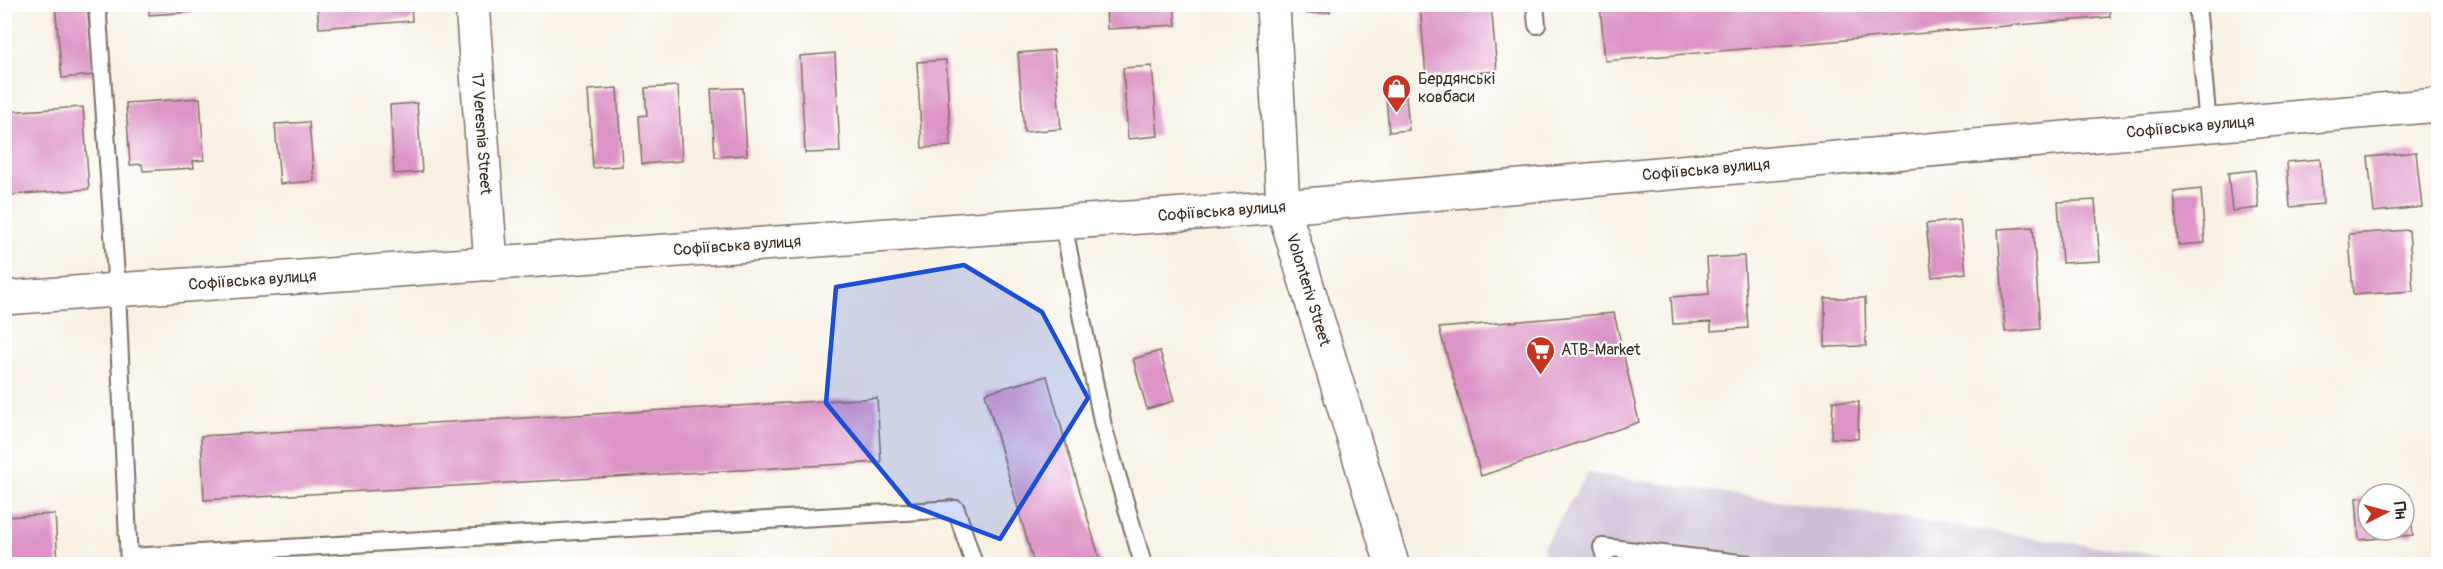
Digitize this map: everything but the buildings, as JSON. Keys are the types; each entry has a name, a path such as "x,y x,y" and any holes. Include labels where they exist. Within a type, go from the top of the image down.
{"street":[{"name":"17 Veresnia Street","path":"472,4 491,264"},
{"name":"Volonteriv Street","path":"1273,4 1284,207 1392,564"},
{"name":"Софіївська вулиця","path":"4,298 1284,207 2439,105"}],"lane":[{"path":"1535,4 1537,25"},
{"path":"2197,4 2208,125"},
{"path":"98,16 117,291 129,561 956,509 974,564"},
{"path":"1063,223 1103,426 1143,564"},
{"path":"1607,564 1602,547 1749,564"}],"highlighted area":[{"path":"964,265 1042,312 1088,398 1000,539 910,505 826,403 836,287"}],"shaded area":[{"path":"1588,473 2218,564 1548,564 1543,547"}],"place":[{"name":"Бердянські ковбаси","path":"1397,114"},
{"name":"ATB-Market","path":"1540,376"}]}
